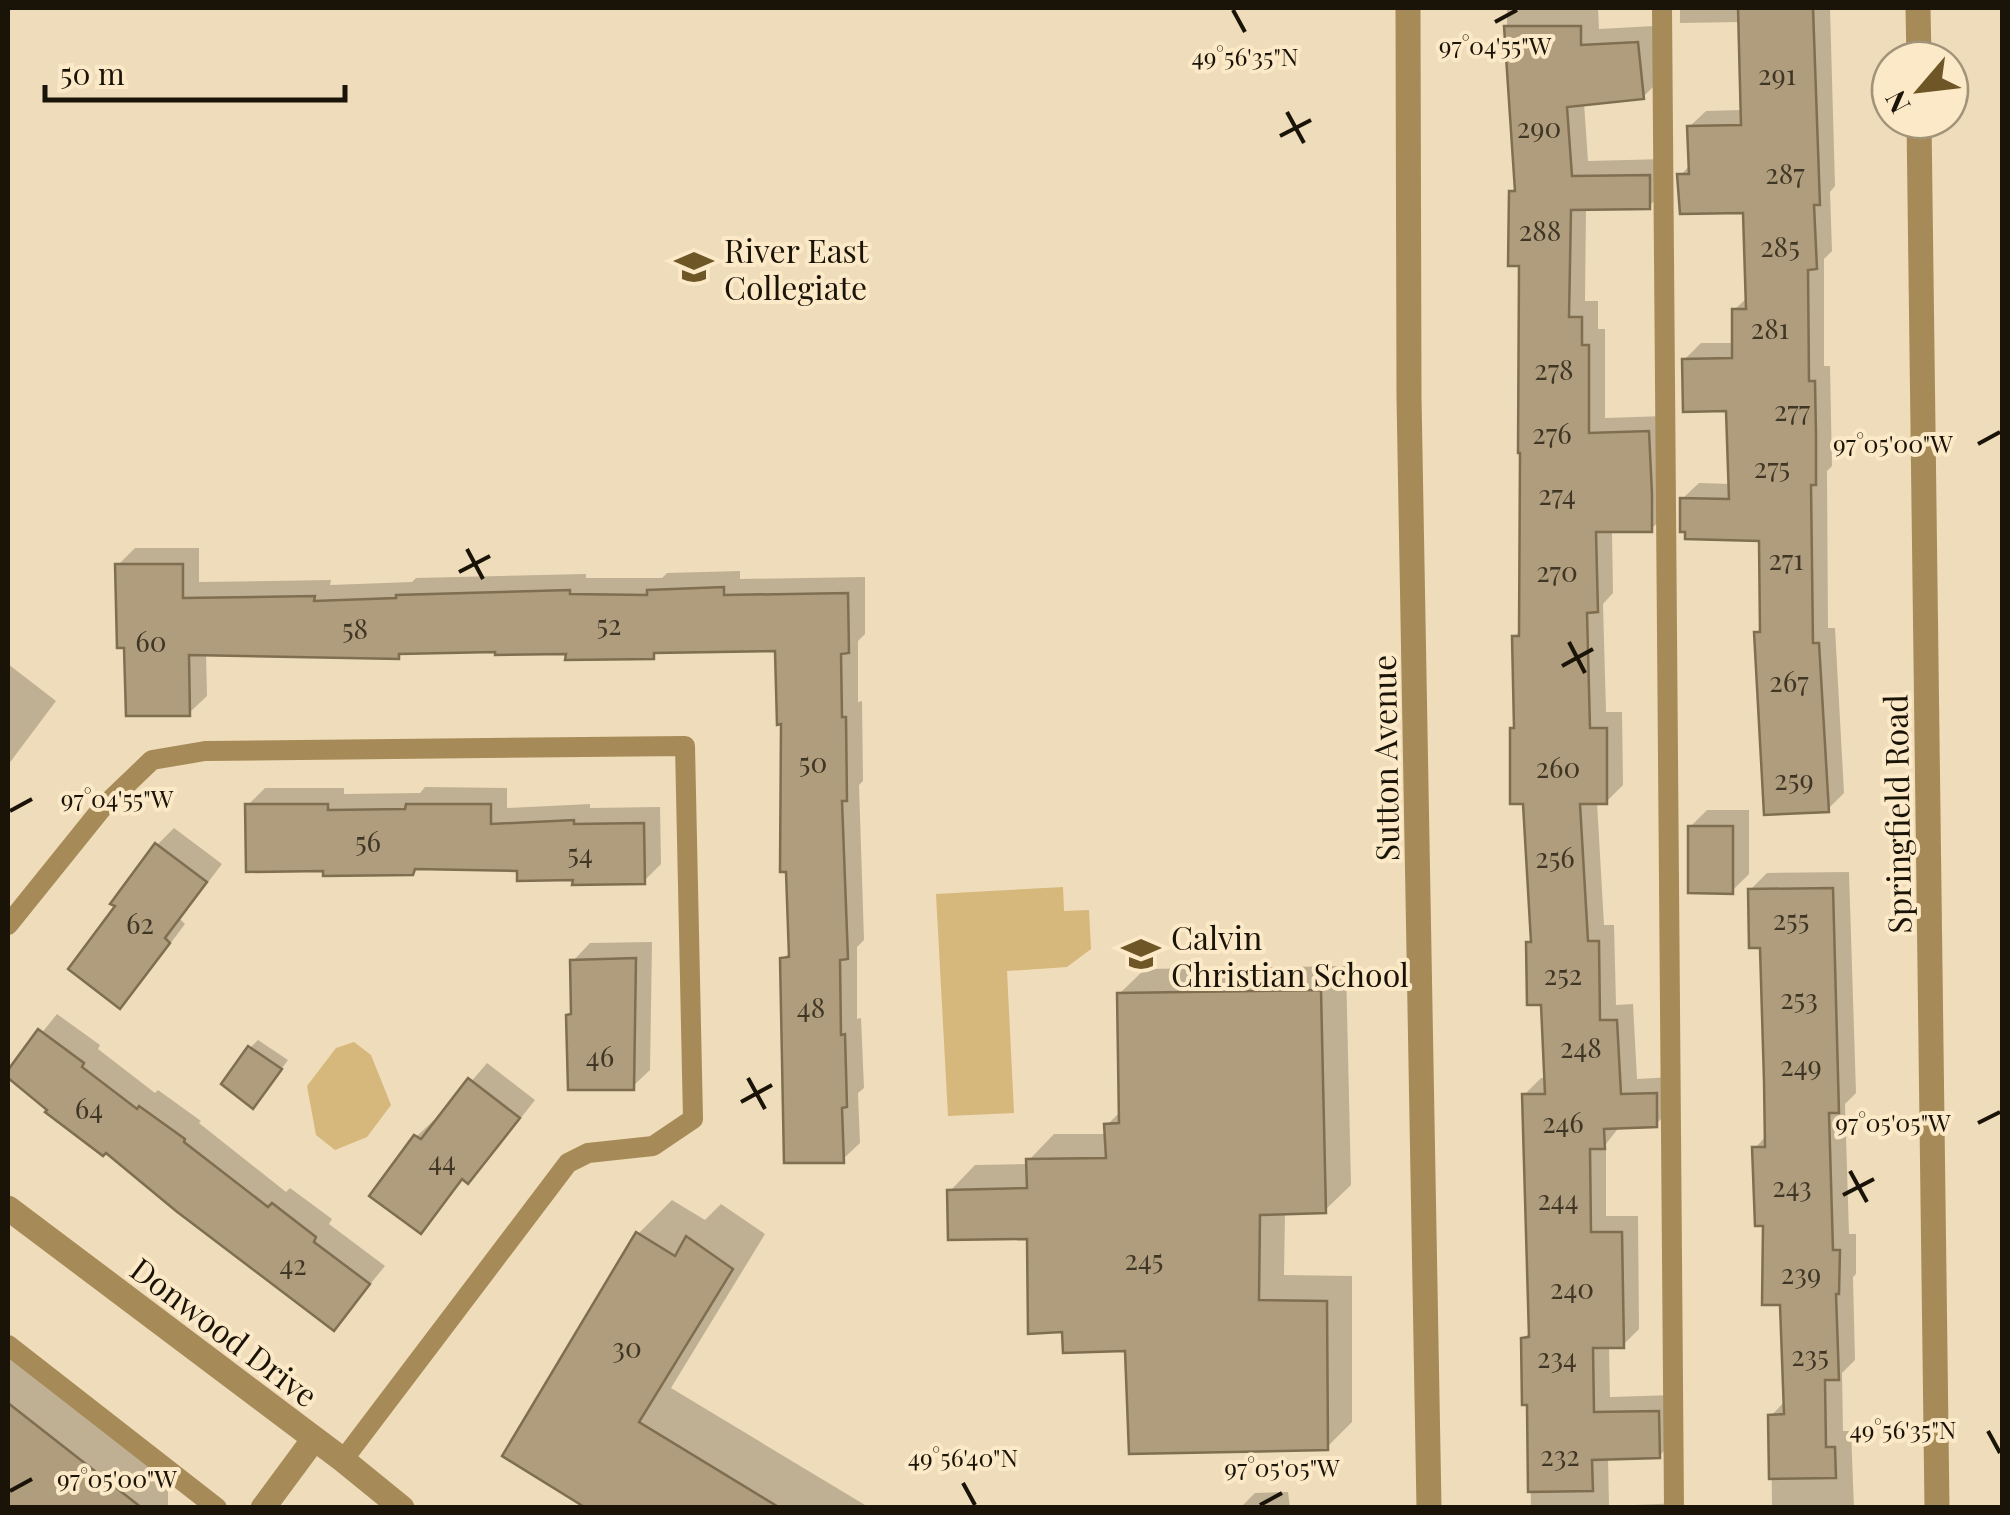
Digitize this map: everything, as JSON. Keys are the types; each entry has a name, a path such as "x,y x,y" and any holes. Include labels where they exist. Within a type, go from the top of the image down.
{"street":[{"name":"Sutton Avenue","path":"1408,8 1409,396 1429,1508"},
{"path":"1918,8 1918,40"},
{"name":"Springfield Road","path":"1919,140 1937,1508"},
{"name":"Donwood Drive","path":"8,1208 402,1508"},
{"path":"263,1508 314,1438"}],"lane":[{"path":"1662,8 1674,1508"},
{"path":"8,925 103,807 152,760 205,751 685,746 693,1119 653,1146 588,1153 568,1163 343,1460"},
{"path":"8,1345 217,1508"}],"shaded area":[{"path":"1063,887 1064,911 1089,910 1091,949 1067,967 1007,971 1014,1113 948,1116 936,894"},
{"path":"354,1042 371,1055 391,1105 367,1137 335,1150 316,1135 307,1086 336,1048"}],"building":[{"path":"1738,8 1813,8 1820,205 1814,205 1817,269 1808,270 1809,381 1815,381 1816,436 1816,485 1811,485 1813,643 1819,643 1829,812 1764,815 1754,632 1760,632 1759,541 1685,539 1685,532 1680,532 1680,498 1729,499 1726,411 1683,412 1682,359 1732,358 1732,309 1746,309 1743,213 1680,214 1677,174 1689,174 1687,126 1741,125"},
{"path":"1504,26 1581,26 1581,45 1638,42 1644,99 1567,107 1572,176 1650,175 1650,209 1571,210 1569,317 1582,317 1582,345 1589,345 1589,433 1649,431 1652,494 1652,532 1596,532 1598,612 1587,613 1590,728 1607,728 1607,804 1580,804 1588,941 1599,941 1600,1020 1617,1020 1621,1094 1657,1093 1657,1127 1604,1129 1605,1149 1590,1149 1591,1232 1622,1232 1624,1348 1593,1348 1594,1412 1659,1411 1660,1458 1592,1460 1593,1491 1528,1492 1527,1405 1522,1405 1521,1338 1529,1337 1522,1094 1545,1094 1541,1005 1527,1005 1526,942 1531,942 1523,804 1510,804 1510,728 1514,728 1512,636 1519,636 1519,266 1508,266 1509,191 1515,191"},
{"path":"115,564 183,564 183,598 315,596 314,601 570,590 570,594 647,595 647,590 724,587 724,595 848,593 849,653 841,654 842,717 846,717 847,801 842,801 848,959 840,960 847,1107 842,1108 844,1163 784,1163 780,958 789,957 786,872 780,872 781,724 777,725 775,651 654,653 654,659 565,660 566,654 495,652 399,654 399,659 189,655 190,716 126,716 124,648 117,648"},
{"path":"245,804 328,804 328,810 405,809 406,804 491,804 491,824 574,820 574,824 644,823 645,884 517,881 517,871 415,869 413,875 323,876 323,871 246,872"},
{"path":"1688,826 1733,826 1733,894 1688,893"},
{"path":"155,843 207,882 165,938 170,943 120,1009 68,969"},
{"path":"1833,888 1839,1113 1829,1113 1833,1250 1840,1250 1836,1294 1839,1380 1825,1380 1826,1447 1835,1447 1836,1478 1769,1479 1768,1415 1784,1414 1780,1305 1762,1305 1763,1226 1755,1226 1752,1147 1765,1147 1764,1081 1760,948 1749,948 1748,889"},
{"path":"636,958 634,1090 568,1090 566,1015 571,1014 570,960"},
{"path":"1321,990 1326,1213 1260,1215 1259,1300 1327,1301 1328,1450 1129,1454 1125,1351 1063,1353 1062,1332 1028,1334 1027,1239 948,1240 947,1190 1027,1188 1026,1159 1106,1158 1104,1124 1119,1123 1117,993"},
{"path":"38,1029 84,1063 82,1067 185,1139 268,1207 272,1203 316,1237 314,1242 370,1284 334,1331 106,1153 103,1156 45,1112 8,1078 8,1070"},
{"path":"248,1046 282,1069 253,1109 221,1084"},
{"path":"468,1078 520,1118 468,1184 462,1179 421,1234 369,1196 414,1135 421,1139"},
{"path":"636,1232 675,1256 686,1236 733,1269 639,1422 780,1508 586,1508 502,1456"},
{"path":"8,1403 142,1508 8,1508"}],"place":[{"name":"River East Collegiate","path":"694,267"},
{"name":"Calvin Christian School","path":"1141,954"}]}
